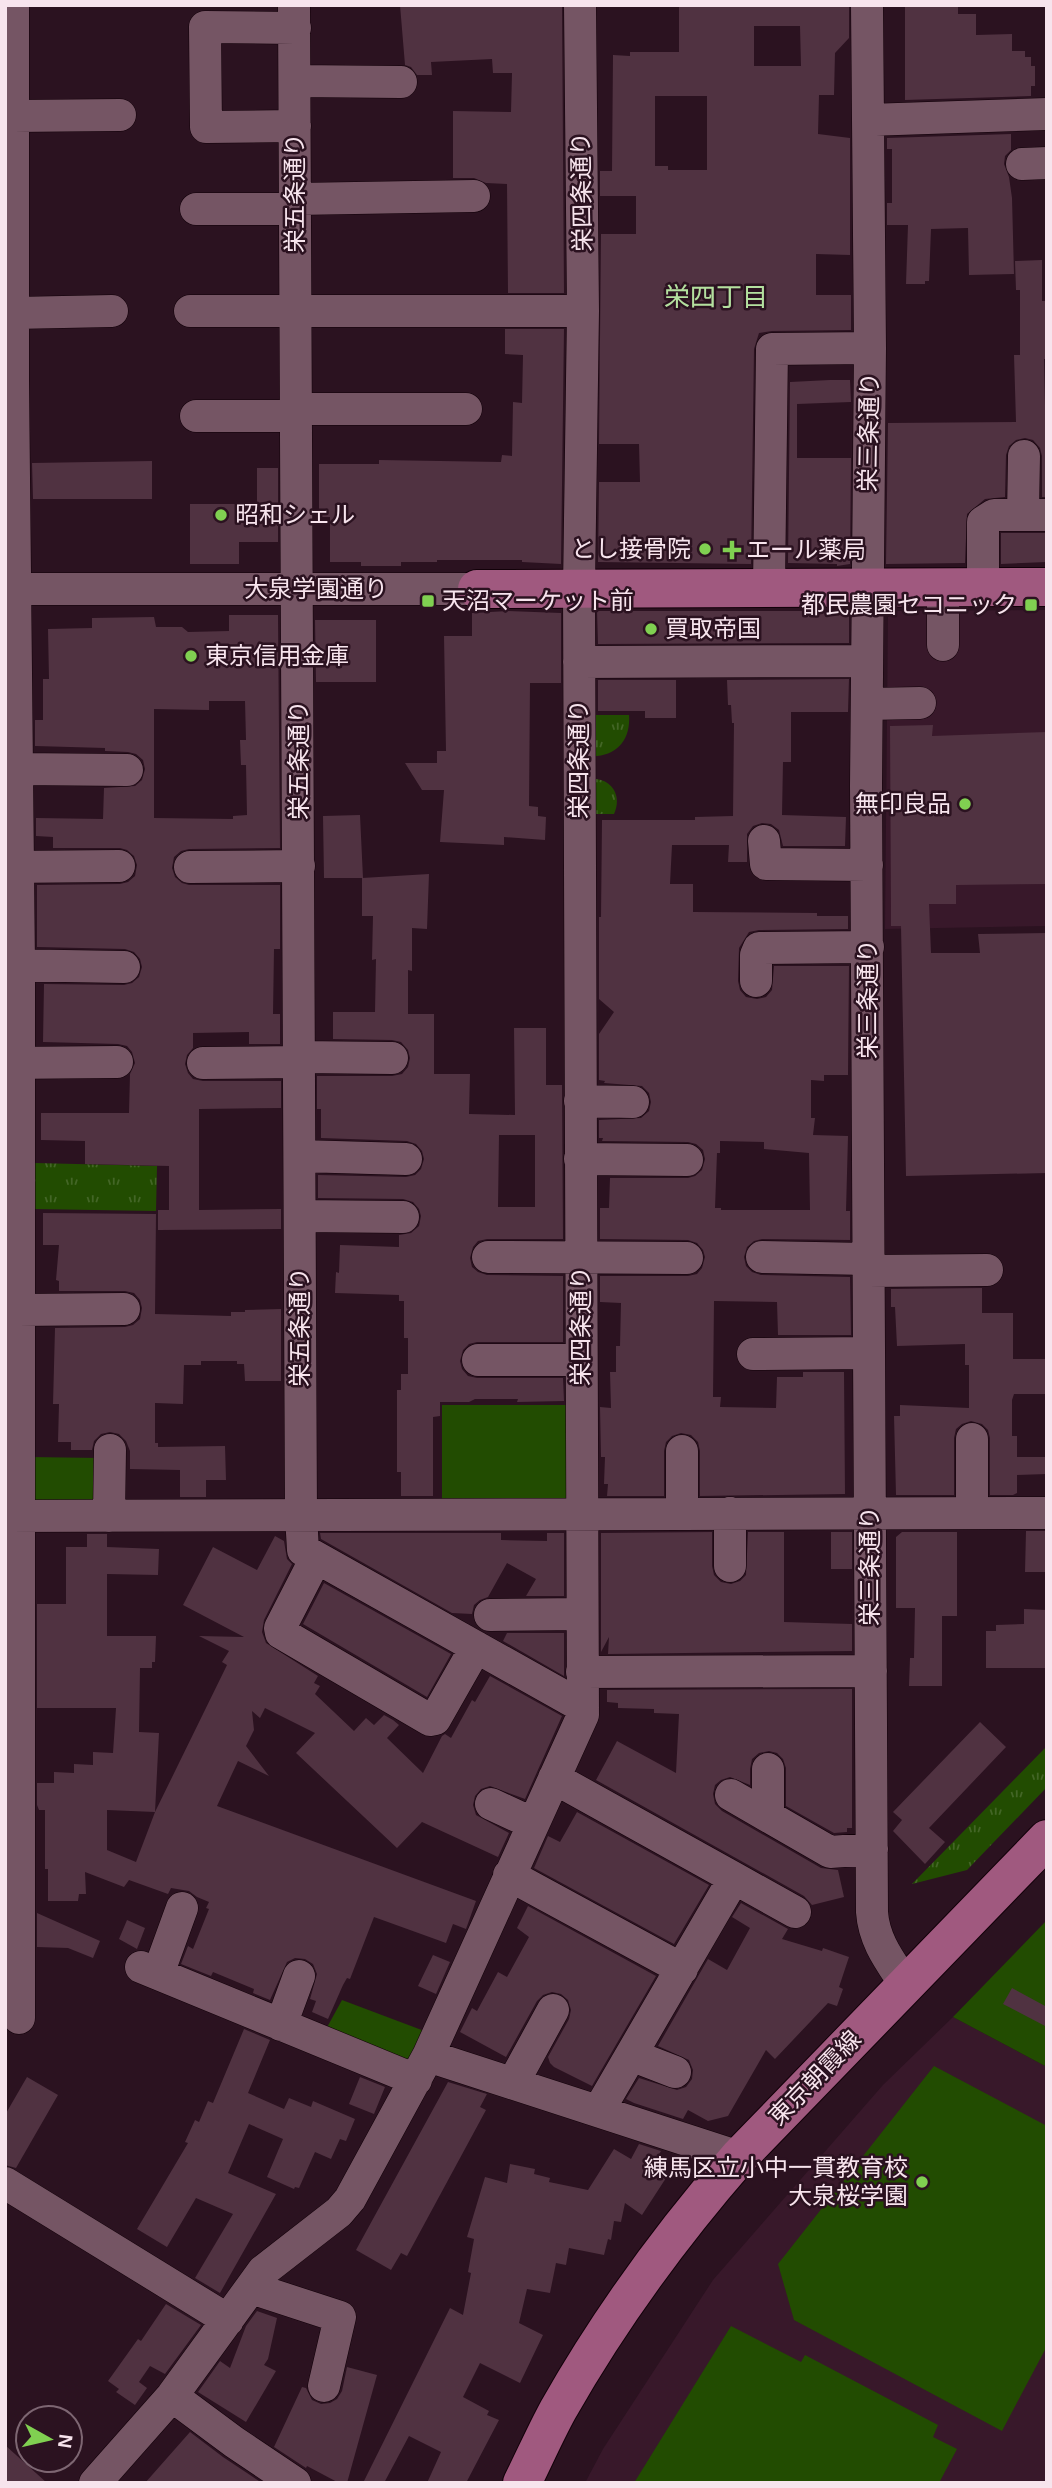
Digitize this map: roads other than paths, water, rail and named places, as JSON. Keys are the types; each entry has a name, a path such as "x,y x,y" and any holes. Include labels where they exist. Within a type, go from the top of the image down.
{"main road":[{"name":"大泉学園通り","path":"477,589 1047,587"},
{"name":"東京朝霞線","path":"522,2483 557,2411 615,2319 700,2202 905,1983 1047,1839"}],"street":[{"path":"13,5 9,56 13,116 9,254 14,313 9,380 10,589 17,769 12,867 12,1063 18,1310 12,1516 12,1866 19,2018"},
{"name":"栄四条通り","path":"580,5 583,312 579,588 583,1707"},
{"name":"栄三条通り","path":"867,5 870,348 867,661 859,786 867,865 872,1849 874,1929 881,1947 905,1983"},
{"path":"294,17 205,16 206,127 295,127"},
{"name":"栄五条通り","path":"294,17 301,1514 303,1550 316,1558"},
{"path":"295,81 401,82"},
{"path":"868,120 1047,114"},
{"path":"13,116 120,115"},
{"path":"196,209 474,196"},
{"path":"14,313 112,311"},
{"path":"190,311 583,312"},
{"path":"769,587 772,349 870,348"},
{"path":"196,416 466,409"},
{"path":"983,587 983,522 995,515 1035,515 1024,456"},
{"path":"943,587 943,645"},
{"name":"大泉学園通り","path":"10,589 477,589"},
{"path":"579,662 867,661"},
{"path":"862,719 920,704"},
{"path":"17,769 127,770"},
{"path":"764,841 766,864 867,865"},
{"path":"12,867 119,866"},
{"path":"190,867 299,866"},
{"path":"756,981 756,955 759,948 868,947"},
{"path":"12,965 124,967"},
{"path":"203,1063 392,1058"},
{"path":"12,1063 117,1062"},
{"path":"580,1101 633,1102"},
{"path":"300,1156 406,1160"},
{"path":"580,1159 687,1160"},
{"path":"300,1216 403,1217"},
{"path":"488,1257 687,1258"},
{"path":"762,1257 987,1270"},
{"path":"18,1310 124,1309"},
{"path":"753,1354 869,1353"},
{"path":"478,1360 581,1360"},
{"path":"972,1439 972,1513"},
{"path":"109,1516 110,1450"},
{"path":"682,1451 682,1513"},
{"path":"730,1513 730,1566"},
{"path":"12,1516 1047,1513"},
{"path":"95,2483 172,2396 263,2271 339,2212 350,2199 422,2068 583,1715 583,1707 476,1647 316,1558 280,1628 281,1633 430,1720 435,1719 476,1647"},
{"path":"490,1615 582,1615"},
{"path":"582,1672 871,1671"},
{"path":"768,1769 768,1816"},
{"path":"554,1778 795,1912"},
{"path":"731,1795 830,1852 872,1849"},
{"path":"491,1804 532,1823"},
{"path":"509,1875 682,1969"},
{"path":"599,2110 734,1878"},
{"path":"182,1909 149,1971 281,2025 422,2068 513,2083 740,2157"},
{"path":"281,2025 299,1976"},
{"path":"513,2083 553,2010"},
{"path":"631,2055 675,2072"},
{"path":"5,2183 228,2320"},
{"path":"251,2288 340,2317 324,2386"},
{"path":"172,2396 280,2479"}],"place":[{"name":"昭和シェル","path":"221,515"},
{"name":"とし接骨院","path":"705,549"},
{"name":"エール薬局","path":"732,550"},
{"name":"天沼マーケット前","path":"428,601"},
{"name":"都民農園セコニック","path":"1031,605"},
{"name":"買取帝国","path":"651,629"},
{"name":"東京信用金庫","path":"191,656"},
{"name":"無印良品","path":"965,804"},
{"name":"練馬区立小中一貫教育校 大泉桜学園","path":"922,2182"}],"district":[{"name":"栄四丁目","path":"716,297"}]}
